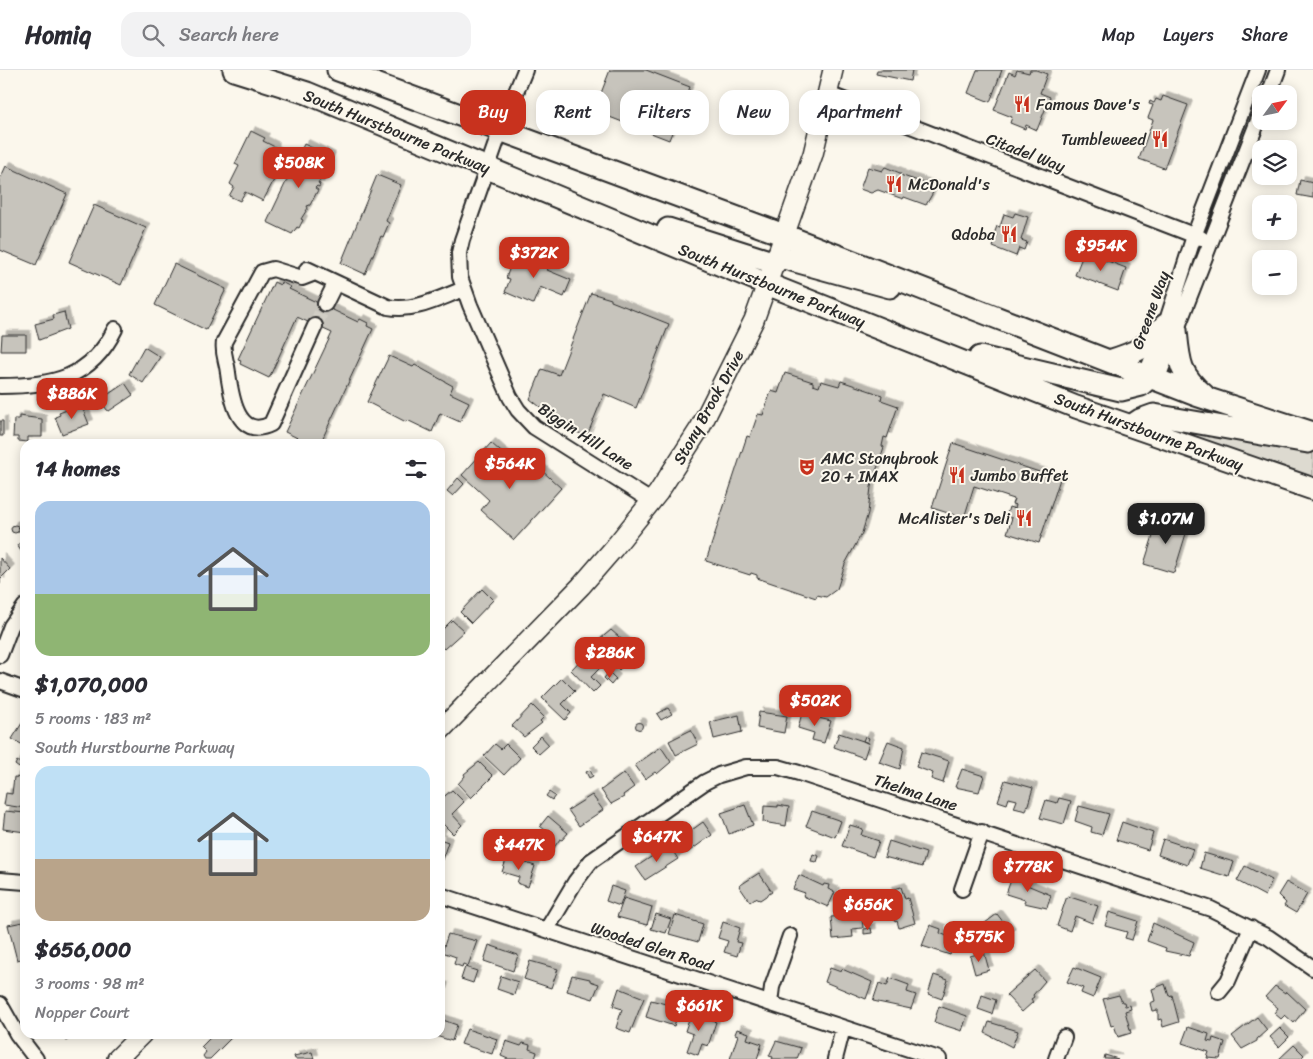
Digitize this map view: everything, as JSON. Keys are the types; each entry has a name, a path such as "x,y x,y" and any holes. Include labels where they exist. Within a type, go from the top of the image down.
{"main road":[{"name":"South Hurstbourne Parkway","path":"234,70 308,93 767,284 1076,407 1313,489"},
{"path":"338,70 460,114"},
{"path":"517,135 784,235 1150,377 1313,433"},
{"path":"576,204 776,260 877,285 942,296"},
{"path":"1109,361 1141,349 1171,328 1183,373 1190,384 1208,398"},
{"path":"909,340 1121,390 1141,385 1150,377"},
{"path":"1131,426 1150,377"},
{"path":"1131,426 1140,420 1154,416 1313,443"}],"street":[{"name":"Biggin Hill Lane","path":"517,90 525,70"},
{"name":"Stony Brook Drive","path":"829,90 833,70"},
{"name":"Greene Way","path":"1150,377 1161,370 1194,236 1258,70"},
{"path":"1272,85 1278,70"},
{"name":"Citadel Way","path":"920,130 1211,242"},
{"name":"Greene Way","path":"1171,328 1211,242 1255,130"},
{"name":"Biggin Hill Lane","path":"499,135 459,253 460,278 464,289 510,397 518,410 534,427 651,501"},
{"name":"Stony Brook Drive","path":"445,725 581,586 651,501 708,412 754,320 813,154 818,135"},
{"path":"315,326 271,424 262,428 251,426 240,417 234,408 223,353 224,342 262,272 273,269 302,278 310,270 335,284 388,307 398,309 415,308 464,289"},
{"path":"325,304 335,284"},
{"path":"0,386 40,385 65,377 100,355 116,329"},
{"path":"0,654 11,626 20,613"},
{"path":"0,680 20,688"},
{"name":"Thelma Lane","path":"546,929 575,882 591,862 706,782 732,770 761,766 785,769 1210,908 1251,928 1289,950 1313,968"},
{"path":"962,889 982,832"},
{"path":"0,880 20,882"},
{"name":"Wooded Glen Road","path":"445,897 939,1059"},
{"path":"1219,992 1228,981 1251,928"},
{"path":"770,1003 772,987 790,936"},
{"path":"0,1004 20,1038"},
{"path":"835,1059 843,1028"},
{"path":"1056,1059 1064,1037"},
{"path":"21,1039 36,1059"},
{"path":"118,1059 137,1039"}],"shaded area":[{"path":"1170,428 1313,451 1313,483 1193,443"}],"building":[{"path":"610,70 646,70 690,87 689,90 620,90 620,121 610,117 610,90 602,90"},
{"path":"877,70 912,70 910,81 876,74"},
{"path":"977,70 1002,70 990,102 968,93"},
{"name":"Famous Dave's","path":"1017,70 1029,73 1030,70 1036,70 1047,74 1040,93 1050,97 1037,130 1026,125 1025,129 1010,123 1012,117 994,110 1009,72 1015,75"},
{"name":"Tumbleweed","path":"1163,96 1188,105 1164,168 1139,159 1153,120 1148,118 1153,105 1149,104 1150,101 1154,103 1156,99 1161,101"},
{"path":"251,131 265,138 263,141 275,147 274,150 286,157 263,201 245,192 240,201 229,196 234,187 230,184 239,166 235,164"},
{"path":"656,135 671,135 669,140"},
{"path":"304,144 331,157 327,165 329,166 318,183 320,184 319,187 315,188 318,190 301,219 303,220 299,228 297,227 292,234 267,222"},
{"path":"6,166 67,194 36,265 0,250 0,179"},
{"name":"McDonald's","path":"868,167 882,171 885,167 900,173 900,175 936,187 926,205 878,190 871,193 860,189"},
{"path":"377,175 401,185 386,221 389,223 383,237 381,236 365,274 341,263"},
{"path":"1300,180 1313,183 1313,198 1297,195"},
{"path":"94,205 146,228 121,285 69,262"},
{"name":"Qdoba","path":"1015,213 1028,217 1021,240 1027,242 1024,250 1019,248 1016,256 993,247 997,235 994,234 997,226 1000,227 1004,214 1013,217"},
{"path":"1084,252 1126,268 1118,291 1075,275"},
{"path":"521,253 550,265 547,270 571,280 564,297 540,287 533,304 505,292 510,279 506,278 511,264 515,266"},
{"path":"174,264 226,289 206,330 155,305"},
{"path":"274,282 280,285 281,282 291,287 289,289 358,322 360,319 368,323 367,326 373,329 322,439 300,439 285,432 332,333 297,317 269,378 240,364 241,360 238,359"},
{"path":"591,293 611,299 611,301 669,324 636,408 604,394 587,436 568,429 530,399 542,369 559,375"},
{"path":"64,312 68,329 39,340 35,324 54,319 53,315"},
{"path":"2,335 26,335 26,351 1,351"},
{"path":"144,347 160,357 143,383 129,374"},
{"path":"389,356 413,367 415,365 453,386 450,393 469,402 460,422 440,413 432,432 407,420 406,422 367,402"},
{"name":"AMC Stonybrook 20 + IMAX","path":"785,373 813,382 813,385 819,387 821,381 839,386 841,381 882,395 881,400 898,406 887,438 884,437 882,446 884,447 871,487 868,513 862,533 845,564 837,589 826,597 817,595 816,598 757,578 757,575 751,573 750,575 706,561 747,436 750,437 758,414 763,415 771,391 778,393"},
{"path":"125,383 133,395 109,411 107,410 100,400"},
{"path":"75,407 76,409 82,407 89,424 62,434 55,417 60,415 59,413"},
{"path":"19,416 42,419 42,437 28,437 28,439 20,439 20,441 18,441 18,437 13,437 14,419 19,419"},
{"path":"0,421 3,421 3,436 0,436"},
{"path":"491,443 519,468 528,458 561,488 514,540 481,510 489,500 462,475"},
{"path":"953,443 1060,479 1039,543 1007,533 1012,518 1006,517 1009,507 1015,509 1016,505 1012,504 1014,499 974,486 964,518 932,508"},
{"path":"458,478 464,484 453,496 447,491"},
{"path":"1159,517 1188,527 1174,573 1144,564"},
{"path":"15,525 19,529 15,533 11,529"},
{"path":"0,558 10,569 0,579"},
{"path":"482,589 493,600 471,623 460,612"},
{"path":"452,620 464,631 445,648 445,627"},
{"path":"611,630 634,650 626,659 628,661 619,670 593,645"},
{"path":"588,652 602,666 591,677 600,686 593,693 571,670"},
{"path":"609,672 616,679 611,685 604,678"},
{"path":"562,678 575,691 562,704 571,713 565,720 542,698"},
{"path":"532,705 544,717 540,721 542,723 524,737 512,726"},
{"path":"668,708 672,714 661,720 657,714"},
{"path":"759,712 787,716 784,733 757,728"},
{"path":"809,712 814,714 814,717 831,721 824,743 812,740 814,733 798,728 802,713 808,715"},
{"path":"739,715 742,732 714,739 710,722"},
{"path":"639,723 642,726 639,729 636,726"},
{"path":"20,726 20,743 12,739"},
{"path":"691,730 698,744 676,755 669,741"},
{"path":"839,733 869,743 864,758 834,747"},
{"path":"541,736 549,745 539,754 531,746"},
{"path":"865,736 869,738 867,743 863,741"},
{"path":"888,741 904,747 900,769 879,762"},
{"path":"495,744 501,749 506,744 520,758 504,775 484,756"},
{"path":"661,747 671,762 657,774 655,772 645,779 635,765"},
{"path":"921,752 949,761 943,783 931,779 933,773 916,767"},
{"path":"17,761 20,763 19,768 15,765"},
{"path":"479,762 493,776 471,798 458,784 465,776 464,774"},
{"path":"962,769 984,776 979,792 955,787"},
{"path":"590,770 593,776 589,778 586,772"},
{"path":"624,773 634,787 623,795 624,797 611,804 601,790"},
{"path":"14,777 20,778 20,807 4,805 6,793 12,794"},
{"path":"1005,780 1033,788 1026,811 1014,808 1017,800 1009,798 1007,804 998,801"},
{"path":"452,790 464,802 452,814 462,825 453,834 445,826 445,796"},
{"path":"549,792 555,796 552,800 546,796"},
{"path":"592,795 603,810 579,826 568,810"},
{"path":"1059,798 1071,801 1064,824 1040,818 1046,800 1057,803"},
{"path":"745,805 753,825 729,834 721,813"},
{"path":"778,805 789,807 786,826 763,822 764,806 778,807"},
{"path":"1079,806 1109,814 1102,835 1091,832 1092,827 1075,821"},
{"path":"5,811 20,812 20,831 3,829"},
{"path":"812,811 841,821 835,837 806,826"},
{"path":"548,816 568,833 562,840 560,839 550,853 536,841 545,830 540,826"},
{"path":"703,822 712,835 687,853 678,840"},
{"path":"1122,822 1153,833 1148,850 1116,840"},
{"path":"850,825 863,829 861,835 879,841 873,857 842,846"},
{"path":"1163,839 1193,849 1187,865 1158,855"},
{"path":"889,841 926,853 922,867 884,857"},
{"path":"669,845 678,859 645,880 636,867"},
{"path":"1204,853 1234,862 1229,877 1200,868"},
{"path":"813,854 819,856 817,862 811,861"},
{"path":"507,857 535,866 528,887 517,883 519,877 502,872"},
{"path":"1245,866 1272,880 1265,896 1237,881"},
{"path":"759,873 772,892 760,900 755,898 750,902 739,886"},
{"path":"799,875 823,886 824,884 829,885 828,889 835,892 828,907 803,896 805,893 793,889"},
{"path":"1012,877 1028,882 1027,885 1051,895 1047,908 1024,903 1025,900 1006,894"},
{"path":"1286,882 1307,894 1296,913 1284,906 1286,903 1278,895"},
{"path":"611,886 625,891 620,906 606,901"},
{"path":"901,887 905,899 908,898 915,923 899,928 897,921 895,922 888,891"},
{"path":"1067,896 1098,906 1092,923 1075,916 1070,931 1057,926"},
{"path":"624,898 652,907 647,925 617,917"},
{"path":"1109,912 1138,921 1132,940 1125,938 1127,932 1105,926"},
{"path":"656,914 671,919 666,933 651,929"},
{"path":"862,914 863,928 852,929 853,937 833,939 831,917"},
{"path":"997,914 1011,932 990,947 980,934 989,927 985,923"},
{"path":"675,915 703,924 698,942 669,934"},
{"path":"723,922 740,928 736,942 741,943 737,956 724,952 728,941 718,938"},
{"path":"20,923 20,959 17,960 8,925"},
{"path":"1153,923 1194,942 1189,956 1165,951 1166,948 1147,941"},
{"path":"930,925 941,929 940,933 956,940 950,955 922,946"},
{"path":"871,928 872,933 864,934 864,929"},
{"path":"448,934 477,941 468,966 463,964 462,967 454,964 456,957 445,953 445,943"},
{"path":"489,945 518,955 513,971 484,961"},
{"path":"984,952 989,970 975,974 970,956"},
{"path":"530,961 558,969 551,988 524,979"},
{"path":"465,967 477,971 473,983 461,979"},
{"path":"1074,967 1101,978 1093,998 1081,993 1083,988 1067,982"},
{"path":"830,968 841,972 842,969 872,982 866,999 825,982"},
{"path":"1035,970 1045,981 1033,995 1034,997 1031,999 1033,1002 1022,1012 1006,995"},
{"path":"572,975 590,979 590,981 599,984 593,999 567,991"},
{"path":"934,975 948,980 942,999 928,994"},
{"path":"501,976 518,982 514,995 497,989"},
{"path":"890,978 909,985 907,992 916,995 911,1009 873,1001 879,983 887,986"},
{"path":"1165,984 1169,996 1172,995 1179,1022 1163,1027 1161,1019 1158,1020 1158,1010 1152,1011 1150,1003 1155,1001 1152,989"},
{"path":"1275,986 1285,993 1286,991 1305,1009 1294,1023 1285,1015 1281,1019 1274,1013 1278,1008 1265,997"},
{"path":"619,988 644,998 630,1033 616,1028 622,1009 613,1006"},
{"path":"982,995 996,1000 992,1014 978,1009"},
{"path":"1119,995 1125,1006 1130,1005 1131,1009 1125,1011 1131,1033 1118,1037 1114,1025 1111,1026 1103,999"},
{"path":"651,1000 680,1008 674,1026 646,1017"},
{"path":"939,1006 967,1016 962,1031 934,1022"},
{"path":"691,1013 716,1022 708,1046 702,1044 698,1055 687,1051 693,1034 685,1031"},
{"path":"1257,1017 1267,1030 1257,1041 1242,1049 1232,1036"},
{"path":"445,1021 457,1025 452,1041 445,1039"},
{"path":"989,1022 1018,1031 1012,1047 985,1033"},
{"path":"1188,1027 1209,1034 1207,1041 1212,1042 1213,1038 1225,1042 1220,1059 1207,1058 1209,1052 1182,1043"},
{"path":"1280,1028 1289,1037 1279,1047 1270,1037"},
{"path":"467,1029 497,1039 492,1054 461,1044"},
{"path":"737,1029 749,1033 747,1039 762,1044 757,1059 730,1059 738,1035 735,1034"},
{"path":"209,1039 230,1039 210,1059 205,1059 203,1056 206,1052 201,1047"},
{"path":"506,1041 521,1046 523,1043 530,1045 529,1049 537,1052 535,1059 508,1059 501,1056"},
{"path":"776,1041 801,1048 797,1059 772,1059 773,1057 769,1056"},
{"path":"1294,1045 1304,1055 1300,1059 1279,1059"},
{"path":"312,1052 314,1059 295,1059 294,1056"},
{"path":"1105,1055 1118,1059 1104,1059"}],"tunnel":[{"path":"315,326 325,304"}],"place":[{"name":"Famous Dave's","path":"1022,104"},
{"name":"Tumbleweed","path":"1160,139"},
{"name":"McDonald's","path":"894,184"},
{"name":"Qdoba","path":"1009,234"},
{"name":"AMC Stonybrook 20 + IMAX","path":"807,467"},
{"name":"Jumbo Buffet","path":"957,475"},
{"name":"McAlister's Deli","path":"1024,518"}]}
